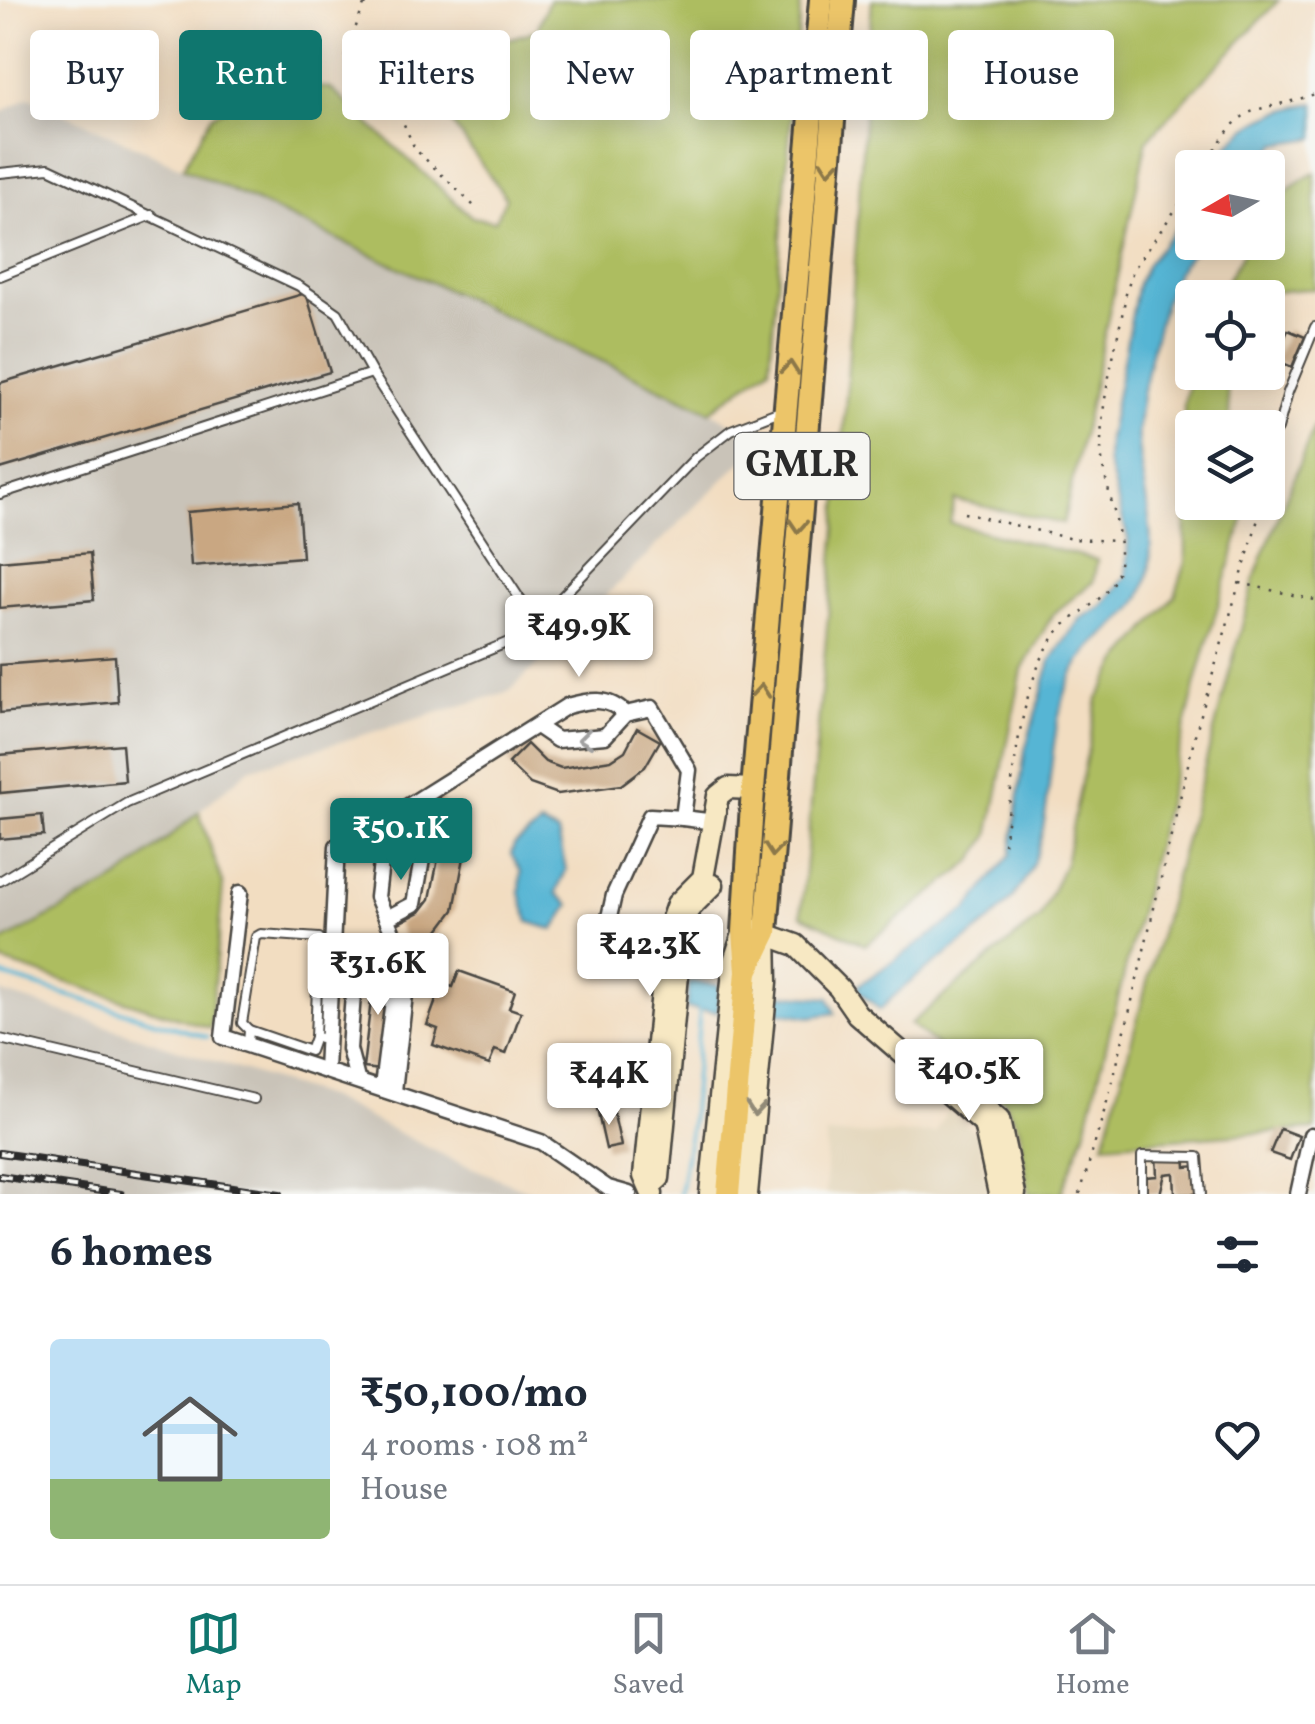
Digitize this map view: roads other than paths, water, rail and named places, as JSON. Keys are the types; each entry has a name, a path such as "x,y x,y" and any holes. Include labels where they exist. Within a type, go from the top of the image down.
{"main road":[{"name":"GMLR","path":"744,1019 796,410 821,0"},
{"name":"GMLR","path":"752,930 753,788 844,0"},
{"path":"728,1194 744,1019"}],"street":[{"path":"386,1084 408,968 377,897 386,820 538,728 548,716 583,702 601,700 616,705 624,714"},
{"path":"538,728 557,740 572,742 605,736 624,714 652,708 688,770 686,818"},
{"path":"651,1190 644,1176 675,931 683,906 706,888 722,791 753,788"},
{"path":"386,918 414,904 424,848 407,807"},
{"path":"603,944 614,895 650,816 686,818 714,832"},
{"path":"326,1070 321,1038 325,956 337,846"},
{"path":"240,892 220,1031 223,1037 248,1037 326,1070 386,1084 542,1142 608,1188 629,1194"},
{"path":"752,930 796,945 839,988 857,1014 907,1053 913,1064 984,1124 999,1194"},
{"path":"355,1074 348,1032 355,967 365,958 389,961 396,976 386,1084"},
{"path":"710,1194 744,1019"},
{"path":"744,1019 747,1194"},
{"path":"907,1053 921,1054 999,1120 1015,1194"},
{"path":"1298,1194 1312,1137"}],"lane":[{"path":"0,173 49,168 299,286 338,312 372,373 535,622"},
{"path":"0,276 152,215"},
{"path":"1283,410 1315,326"},
{"path":"0,494 372,373"},
{"path":"0,881 127,803 525,634 696,456 730,430 796,410"},
{"path":"321,1038 310,1051 248,1037 242,1022 256,937 315,935 320,938 325,956"},
{"path":"0,1038 254,1100"},
{"path":"1142,1194 1142,1156 1198,1157 1201,1194"}],"water":[{"path":"1315,103 1315,138 1277,144 1271,150 1226,150 1256,123"},
{"path":"1175,229 1175,260 1186,260 1164,307 1150,356 1138,426 1151,538 1145,588 1129,613 1087,652 1067,688 1054,741 1038,849 1016,894 980,930 880,1010 859,991 859,985 967,910 1011,854 1025,750 1051,660 1080,619 1102,606 1126,576 1128,539 1107,461 1108,439 1138,283 1147,264"},
{"path":"541,825 558,833 566,870 556,893 570,905 554,930 529,922 520,893 521,872 511,854 514,845"},
{"path":"689,981 719,985 718,1012 686,1008"},
{"path":"761,993 829,998 835,1013 810,1017 760,1009"}],"waterway":[{"path":"0,975 207,1037"},
{"path":"680,1194 691,1125 700,1006"}],"railway":[{"path":"0,1153 280,1194"},
{"path":"0,1176 121,1194"}]}
